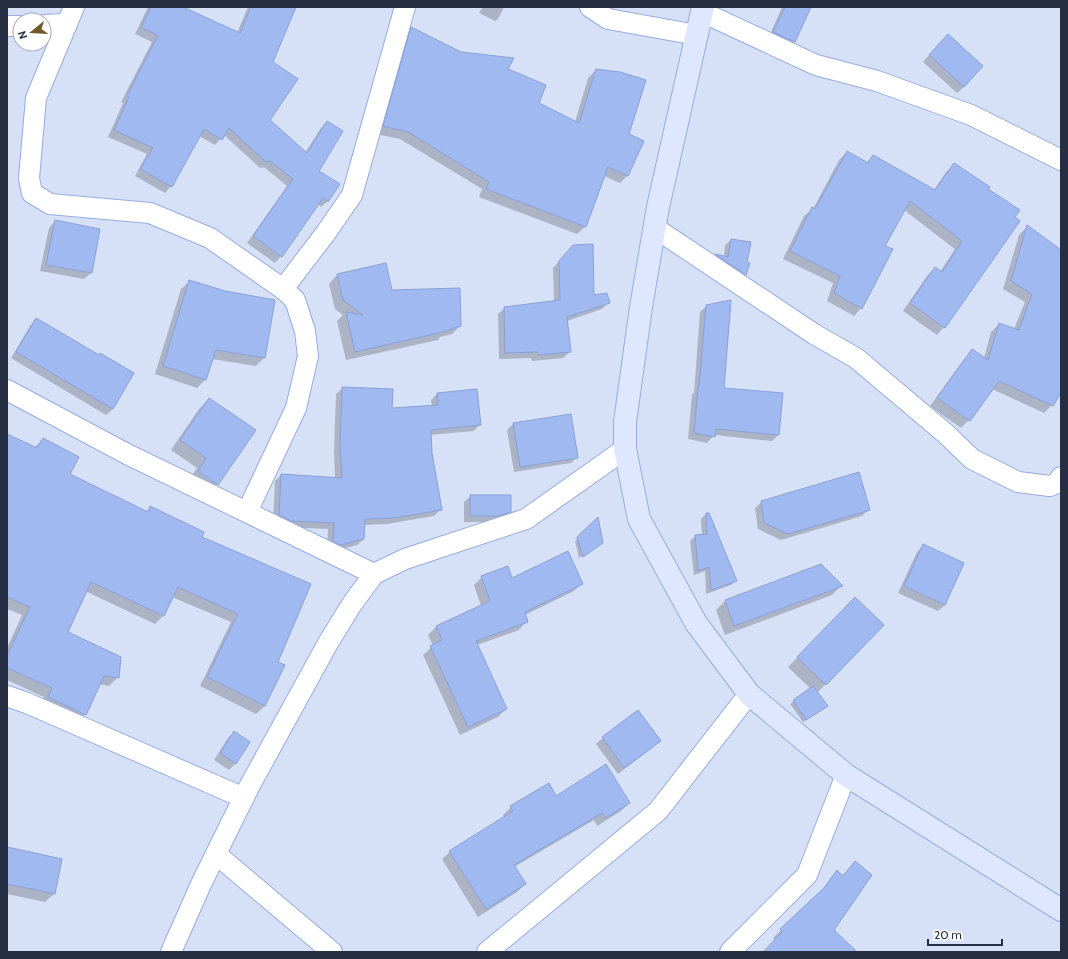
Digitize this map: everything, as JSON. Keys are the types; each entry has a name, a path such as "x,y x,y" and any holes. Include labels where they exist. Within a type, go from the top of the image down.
{"main road":[{"path":"703,9 658,207 641,307 625,422 624,449 639,519 696,622 749,694 846,775 1061,910"}],"street":[{"path":"283,289 325,234 352,195 405,7"},
{"path":"590,7 608,19 697,34"},
{"path":"703,9 816,64 877,81 971,115 1058,153"},
{"path":"70,16 36,98 29,178 32,192 50,204 150,212 210,238 283,289 295,300 305,331 308,356 296,408 247,512"},
{"path":"52,22 70,16"},
{"path":"655,228 814,334 856,358 945,433 972,459 1018,482 1050,486 1057,483 1061,477"},
{"path":"7,390 127,454 374,574"},
{"path":"171,952 216,854 244,798 328,643 352,604 374,574 405,559 526,520 624,449"},
{"path":"487,952 507,946 658,811 749,694"},
{"path":"7,696 34,706 244,798"},
{"path":"730,952 807,875 846,775"},
{"path":"216,854 332,952"}],"building":[{"path":"151,7 183,7 240,33 251,7 296,7 273,62 298,79 270,120 307,153 327,121 343,131 319,171 340,184 328,202 323,198 282,257 253,236 293,179 270,161 266,162 229,128 222,140 204,129 172,187 140,169 153,148 114,130 129,97 127,96 158,35 141,28"},
{"path":"785,7 811,7 795,42 773,32"},
{"path":"411,27 461,52 514,58 508,69 546,85 539,103 579,123 596,69 620,72 646,80 629,134 644,141 628,176 608,167 586,227 486,189 489,182 408,132 383,126"},
{"path":"948,34 983,66 964,87 929,55"},
{"path":"847,151 868,163 873,155 935,190 954,163 990,187 988,189 1020,210 1015,217 1020,221 945,328 910,303 935,267 942,272 962,241 910,201 885,246 893,249 862,309 834,293 840,276 790,251 812,207 815,209"},
{"path":"55,220 100,229 92,273 46,265"},
{"path":"1027,225 1061,250 1061,393 1053,406 999,381 970,421 937,398 972,349 988,360 999,323 1019,330 1032,294 1011,281"},
{"path":"731,239 751,242 747,262 750,263 746,275 715,254 728,257"},
{"path":"593,244 594,295 607,293 610,303 567,317 571,352 538,355 537,352 505,353 504,307 560,300 559,261 573,245"},
{"path":"386,263 392,290 460,288 461,326 447,331 355,352 346,312 363,315 343,300 337,274"},
{"path":"189,280 225,291 275,300 265,358 216,350 206,380 163,366"},
{"path":"731,300 724,388 783,393 779,435 716,429 715,437 694,433 706,305"},
{"path":"36,318 99,355 100,353 134,373 113,409 16,352"},
{"path":"342,387 393,389 392,408 438,405 437,393 477,389 481,425 431,430 432,453 442,510 394,518 365,519 364,539 340,545 333,541 334,523 291,521 279,515 281,474 342,478 340,445"},
{"path":"209,398 256,430 218,485 198,471 206,458 180,440"},
{"path":"571,414 578,458 520,467 513,423"},
{"path":"7,434 37,448 43,438 79,457 70,474 148,512 150,506 204,532 202,537 311,584 278,662 285,665 265,706 207,677 238,614 178,587 164,616 91,582 68,632 121,657 119,678 104,676 86,715 48,697 52,688 7,668 7,656 30,607 7,597"},
{"path":"859,472 870,510 788,534 764,523 761,501"},
{"path":"470,495 511,495 511,512 498,516 470,516"},
{"path":"706,513 709,513 737,581 711,590 709,567 698,571 695,535 707,534"},
{"path":"598,517 603,543 583,557 577,537"},
{"path":"923,544 964,563 945,605 904,586"},
{"path":"568,551 583,584 525,612 528,622 476,641 507,709 468,727 430,646 442,640 436,626 490,601 481,576 508,566 512,578"},
{"path":"821,564 843,586 734,626 725,600"},
{"path":"855,597 884,625 826,685 797,657"},
{"path":"813,686 828,706 806,720 793,700"},
{"path":"638,710 661,741 624,768 602,737"},
{"path":"234,731 250,742 236,764 220,753"},
{"path":"606,764 630,803 606,818 602,813 514,865 526,884 486,909 449,851 513,811 510,806 549,783 556,796"},
{"path":"7,847 62,859 55,894 7,884"},
{"path":"855,861 872,875 834,930 857,952 763,952 782,932 780,929 825,887 837,870 843,876"}]}
